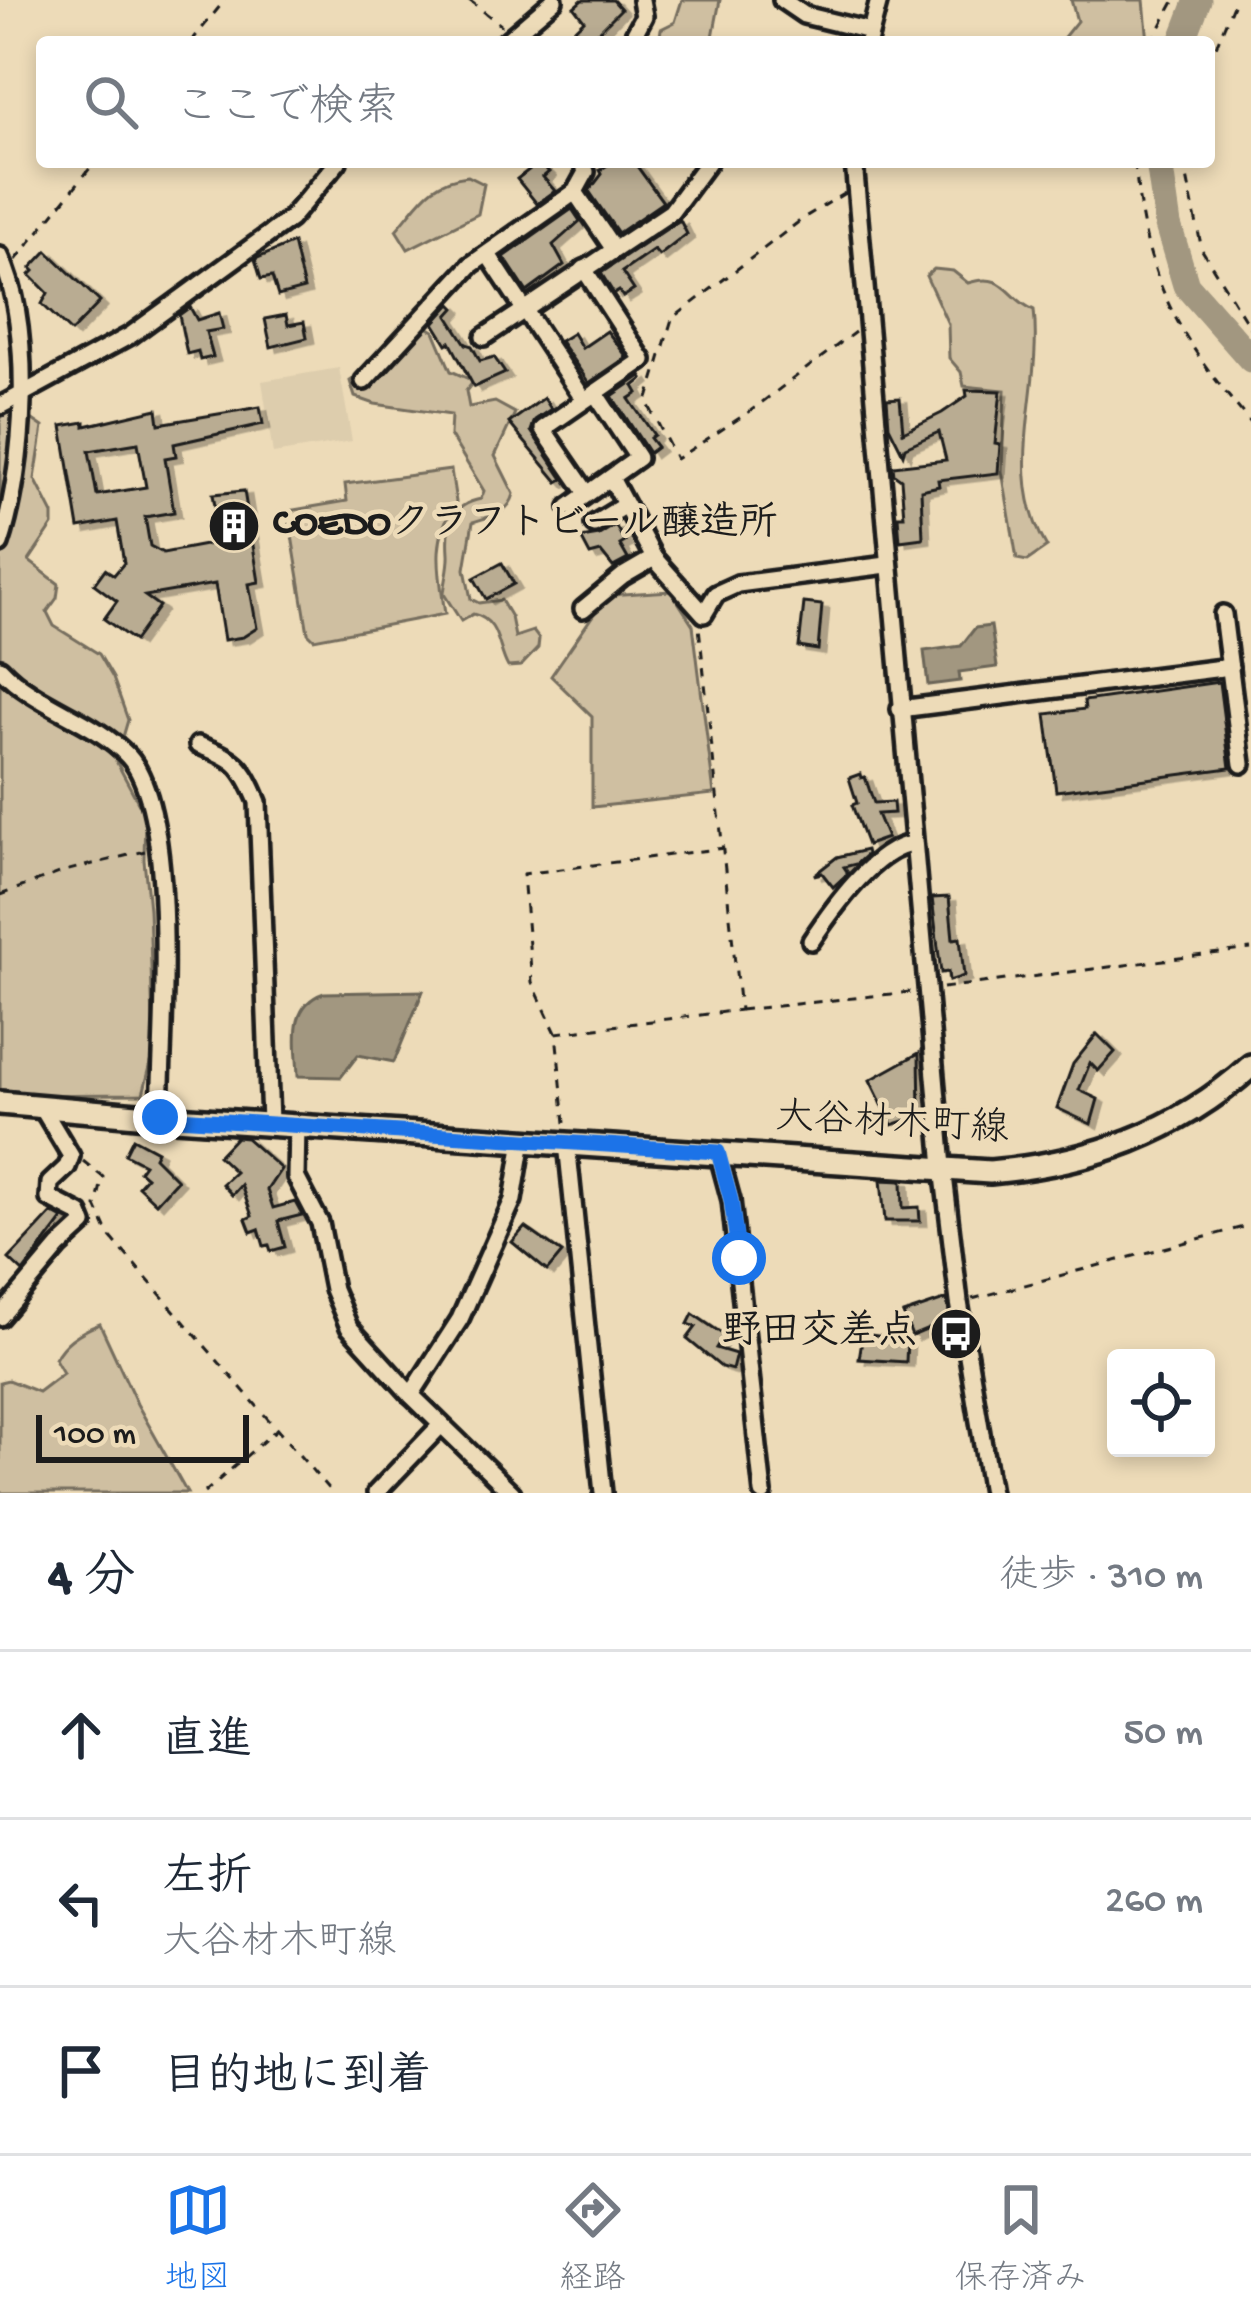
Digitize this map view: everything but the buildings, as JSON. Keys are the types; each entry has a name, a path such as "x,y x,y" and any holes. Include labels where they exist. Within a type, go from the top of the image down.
{"main road":[{"name":"大谷材木町線","path":"0,1103 990,1172 1095,1155 1139,1140 1187,1114 1251,1066"}],"street":[{"path":"511,36 554,0"},
{"path":"633,36 644,16 641,0"},
{"path":"782,0 804,15 869,36 879,0"},
{"path":"0,406 131,335 290,219 333,168"},
{"path":"364,381 471,265 575,193 585,168"},
{"path":"484,338 671,212 704,168"},
{"path":"854,168 943,1168 959,1303 991,1493"},
{"path":"575,193 613,248"},
{"path":"489,256 638,458 569,507"},
{"path":"0,544 13,500 21,395 21,330 4,263"},
{"path":"584,269 643,360 543,429 587,493"},
{"path":"611,478 654,558 704,614 716,594 738,584 887,565"},
{"path":"594,524 625,505"},
{"path":"583,609 654,558"},
{"path":"1223,614 1242,764"},
{"path":"900,709 1230,667"},
{"path":"0,668 13,682 130,758 152,801 159,848 160,1117"},
{"path":"198,745 231,757 248,777 258,802 270,1122"},
{"path":"811,941 865,872 903,845 912,844"},
{"path":"0,1317 50,1256 84,1224 80,1214 54,1203 47,1192 71,1156 41,1106"},
{"path":"297,1124 296,1177 324,1234 336,1301 358,1340 512,1493"},
{"path":"411,1395 460,1318 513,1200 523,1140"},
{"path":"567,1143 603,1493"},
{"path":"718,1152 736,1238 763,1493"},
{"path":"376,1493 441,1425"}],"path":[{"path":"196,36 225,0"},
{"path":"470,0 507,36"},
{"path":"1155,36 1175,0"},
{"path":"1215,48 1235,0"},
{"path":"4,263 90,168"},
{"path":"1136,168 1145,240 1176,325 1206,371 1251,423"},
{"path":"1185,168 1202,250 1251,329"},
{"path":"854,191 842,193 805,218 672,320 647,402 676,459 749,412 866,324"},
{"path":"704,614 698,632 740,1010"},
{"path":"0,896 83,866 159,848"},
{"path":"567,1143 556,1033 532,982 523,874 725,848"},
{"path":"556,1033 1251,949"},
{"path":"71,1156 102,1174 96,1206 109,1235 332,1493"},
{"path":"959,1303 1251,1225"},
{"path":"204,1493 277,1429"}],"shaded area":[{"path":"682,0 720,0 713,36 660,36 661,29 675,22"},
{"path":"1071,0 1144,0 1147,36 1065,36 1077,21"},
{"path":"468,176 484,184 478,214 408,249 396,230 419,202 444,182"},
{"path":"934,269 953,271 968,283 999,283 1034,310 1034,371 1025,461 1034,519 1047,547 1027,561 1017,559 1002,471 1005,390 964,386 961,372 949,358 948,324 926,276"},
{"path":"414,320 434,331 451,371 474,381 466,391 469,407 495,402 515,413 495,456 514,494 512,501 493,516 473,522 465,569 471,599 479,603 501,600 515,637 533,631 539,639 538,648 521,666 508,667 488,622 473,614 461,621 444,594 453,518 463,506 481,499 484,491 450,435 451,415 375,404 355,397 350,381"},
{"path":"339,368 352,441 273,454 262,381"},
{"path":"14,407 43,427 35,479 53,514 53,525 29,561 59,584 57,598 47,612 54,626 99,654 128,720 116,761 145,815 154,1051 143,1094 0,1095 0,414"},
{"path":"451,470 456,502 443,529 439,556 445,614 314,639 308,633 288,511 347,501 345,484"},
{"path":"671,591 693,625 714,794 592,807 592,716 551,676 607,595"},
{"path":"991,626 997,667 959,672 960,681 928,685 924,651 961,646 975,628"},
{"path":"423,991 394,1062 358,1055 341,1077 298,1076 297,1027 312,999 324,993"},
{"path":"100,1324 137,1404 187,1493 0,1493 0,1382 8,1380 38,1392 63,1373 55,1359 63,1347"}],"waterway":[{"path":"1184,36 1198,0"},
{"path":"1160,168 1168,225 1186,285 1251,359"}],"place":[{"name":"COEDOクラフトビール醸造所","path":"234,526"},
{"name":"野田交差点","path":"956,1334"}],"route":[{"path":"160,1117 718,1152 739,1258"}]}
